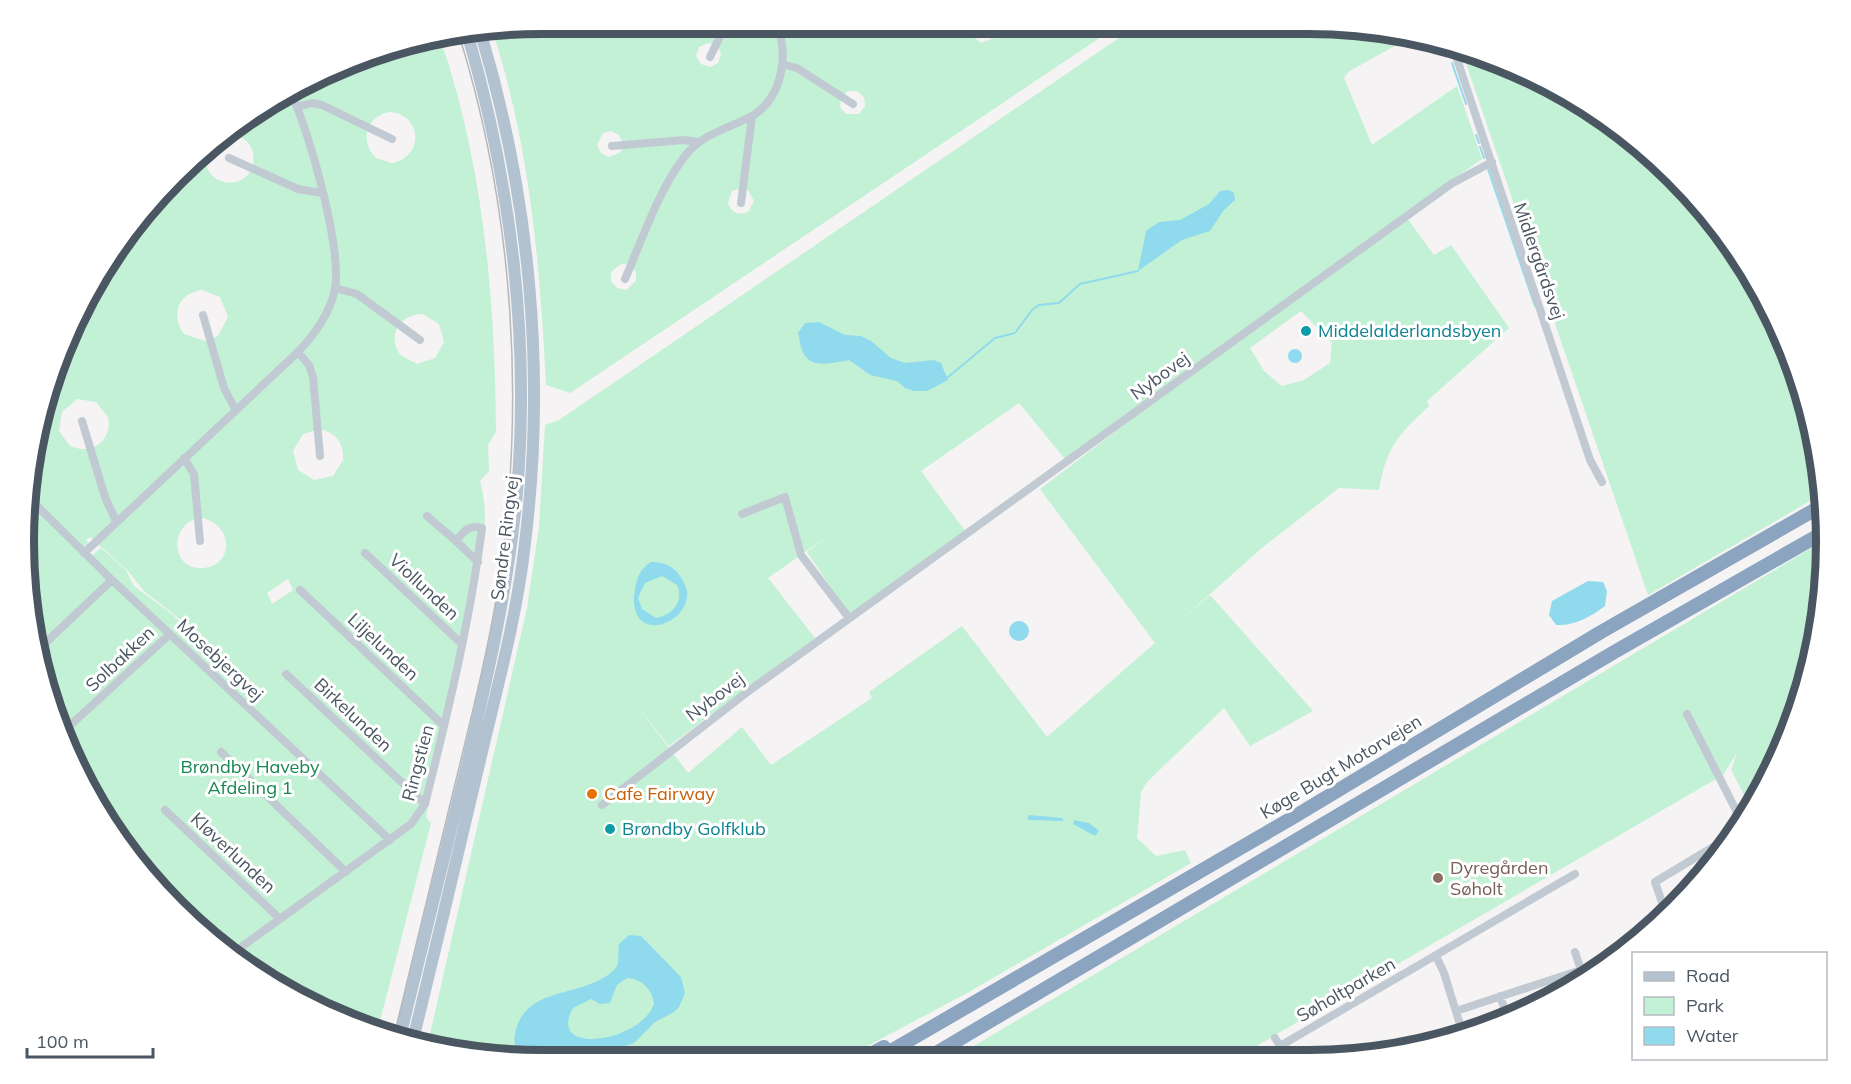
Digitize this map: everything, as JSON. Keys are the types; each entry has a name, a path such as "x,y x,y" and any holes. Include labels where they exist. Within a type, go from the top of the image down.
{"highway":[{"name":"Køge Bugt Motorvejen","path":"892,1050 1000,985 1292,818 1601,632 1815,511"},
{"path":"942,1050 1616,651 1816,537"},
{"path":"879,1050 1000,985"},
{"path":"955,1050 1035,1001 1045,990"}],"main road":[{"name":"Søndre Ringvej","path":"415,1033 507,648 525,545 530,495 533,398 527,263 505,126 482,38"},
{"name":"Søndre Ringvej","path":"402,1029 495,646 517,492 521,393 513,260 502,179 469,40"}],"street":[{"path":"710,57 721,34"},
{"path":"625,279 676,168 698,142 716,131 752,116 774,92 780,80 782,64 782,43 779,34"},
{"name":"Midlergårdsvej","path":"1456,57 1590,460 1602,482"},
{"path":"782,64 797,68 853,104"},
{"path":"84,554 116,521 298,352 317,331 335,288 333,247 322,193 293,99"},
{"path":"297,107 322,105 392,139"},
{"path":"741,203 752,116"},
{"path":"612,146 684,140 698,142"},
{"path":"229,158 298,189 322,193"},
{"name":"Nybovej","path":"602,805 669,751 849,618 1452,184 1492,162"},
{"path":"335,288 357,294 420,340"},
{"path":"203,315 224,388 235,410"},
{"path":"298,352 309,365 313,377 320,456"},
{"path":"82,421 105,497 116,521"},
{"path":"184,458 194,474 200,541"},
{"path":"742,514 785,497 801,555 849,618"},
{"name":"Mosebjergvej","path":"36,505 84,554 390,840"},
{"path":"427,516 478,562"},
{"name":"Ringstien","path":"239,949 411,824 425,804 462,644 478,562 482,528 468,528 456,541"},
{"name":"Viollunden","path":"365,553 462,644"},
{"path":"45,644 112,580"},
{"name":"Liljelunden","path":"300,590 444,726"},
{"name":"Solbakken","path":"69,726 170,634"},
{"name":"Birkelunden","path":"286,674 425,804"},
{"path":"1687,714 1738,814"},
{"path":"221,752 346,872"},
{"name":"Kløverlunden","path":"165,810 280,919"},
{"path":"1663,906 1655,882 1716,845"},
{"name":"Søholtparken","path":"1275,1038 1280,1046 1575,874"},
{"path":"1456,1011 1581,970 1575,952"},
{"path":"1436,956 1461,1026"},
{"path":"1500,996 1505,1010"}],"green space":[{"path":"542,34 971,34 981,43 994,38 994,34 1106,34 570,393 546,385 531,207 506,76 495,37","holes":["708,43 717,45 721,54 718,63 710,67 701,64 696,56 699,47","848,91 857,91 864,97 865,106 859,114 846,114 840,107 841,97","611,131 619,135 623,143 621,152 609,157 601,153 597,145 603,133","740,188 748,190 754,201 748,212 741,214 731,209 728,203 732,191","621,264 630,265 636,272 636,281 626,290 617,288 611,281 611,272"]},
{"name":"Brøndby Golfklub","path":"1125,34 1309,34 1400,43 1348,72 1344,78 1372,145 1457,86 1482,159 1404,214 1434,255 1451,245 1509,328 1427,401 1429,406 1401,434 1390,452 1379,490 1339,488 1263,547 1173,627 1210,595 1313,711 1250,746 1224,708 1147,782 1141,792 1137,838 1156,856 1185,850 1191,863 969,992 860,1050 542,1050 476,1045 429,1037 527,608 539,527 545,425 559,420","holes":["1301,311 1332,343 1330,363 1304,380 1282,386 1264,371 1250,348","1157,400 1040,489 1155,643 1047,737 962,626 869,692 872,698 771,765 742,727 688,773 635,703 669,746 815,638 768,578 825,538 807,552 850,616 965,531 921,471 1019,403 1065,459"]},
{"name":"Brøndby Haveby Afdeling 1","path":"442,44 468,137 477,185 493,333 496,432 488,445 489,471 480,481 485,510 482,554 463,653 426,817 431,823 379,1023 318,997 260,964 207,924 160,877 120,824 87,766 61,705 44,641 34,542 39,476 52,411 73,348 102,288 120,260 160,207 183,183 206,161 208,170 219,180 233,182 248,175 254,160 253,152 246,140 238,135 288,102 348,73 379,61","holes":["390,112 401,115 409,120 414,128 414,145 410,153 392,163 376,158 368,144 368,130 375,118","202,290 220,297 228,317 218,336 205,341 184,334 178,320 177,313 182,300","423,314 439,324 444,342 435,358 417,364 400,355 395,341 398,327 407,318","77,399 96,402 108,417 109,425 104,439 99,444 86,449 70,446 59,431 62,412","319,429 325,430 338,439 342,448 343,460 333,476 314,480 298,470 293,451 303,434","201,518 212,521 224,535 225,552 221,560 214,565 204,568 193,567 179,555 178,537 190,521","90,537 127,570 144,591 201,636 197,639 173,615 134,586 126,570 101,548 91,556 81,547 90,544 86,540","288,579 293,590 272,604 267,593"]},
{"path":"1464,59 1503,73 1563,102 1618,139 1668,183 1712,233 1749,288 1790,379 1807,443 1814,499 1648,595"},
{"path":"1816,546 1812,608 1799,673 1778,736 1747,800 1731,770 1737,753 1723,775 1249,1050 967,1050"}],"water":[{"path":"1229,190 1234,193 1235,200 1223,211 1210,231 1182,240 1138,271 1146,231 1159,222 1180,220 1209,204 1220,191"},
{"path":"819,322 845,335 861,336 871,341 891,358 905,363 934,360 941,363 948,380 927,391 914,391 905,388 897,381 870,375 849,360 821,364 809,360 804,355 798,333 805,323"},
{"path":"1292,349 1298,349 1302,356 1298,363 1292,363 1288,359 1288,353"},
{"path":"658,562 670,566 682,578 687,591 685,604 679,614 658,625 648,624 639,618 634,607 637,581 648,564","holes":["662,576 677,585 678,602 667,614 656,618 642,609 638,598 645,583"]},
{"path":"1588,581 1603,582 1607,591 1605,606 1582,620 1556,625 1549,615 1552,601"},
{"path":"1019,621 1026,624 1029,631 1026,638 1019,641 1012,638 1009,631 1012,624"},
{"path":"1029,815 1062,818 1064,821 1029,820 1027,818"},
{"path":"1074,820 1089,823 1099,831 1095,836 1073,824"},
{"path":"629,935 641,936 681,977 685,993 679,1007 655,1022 634,1043 612,1050 516,1048 515,1034 521,1018 530,1007 542,999 602,979 614,970 618,961 619,944","holes":["627,978 637,980 651,994 654,1004 645,1017 632,1028 598,1039 583,1038 572,1033 568,1023 573,1008 591,999 600,1004 610,1003 617,985"]}],"waterway":[{"path":"1452,63 1466,104"},
{"path":"1476,135 1479,143"},
{"path":"1480,147 1484,158"},
{"path":"1488,169 1535,306"},
{"path":"947,378 995,338 1015,333 1032,310 1039,305 1059,303 1080,284 1138,271"}],"tram line":[{"path":"396,1028 489,639 507,519 513,380 510,311 493,173 461,41"}],"place":[{"name":"Middelalderlandsbyen","path":"1306,331"},
{"name":"Cafe Fairway","path":"592,794"},
{"name":"Brøndby Golfklub","path":"610,829"},
{"name":"Dyregården Søholt","path":"1438,878"}]}
